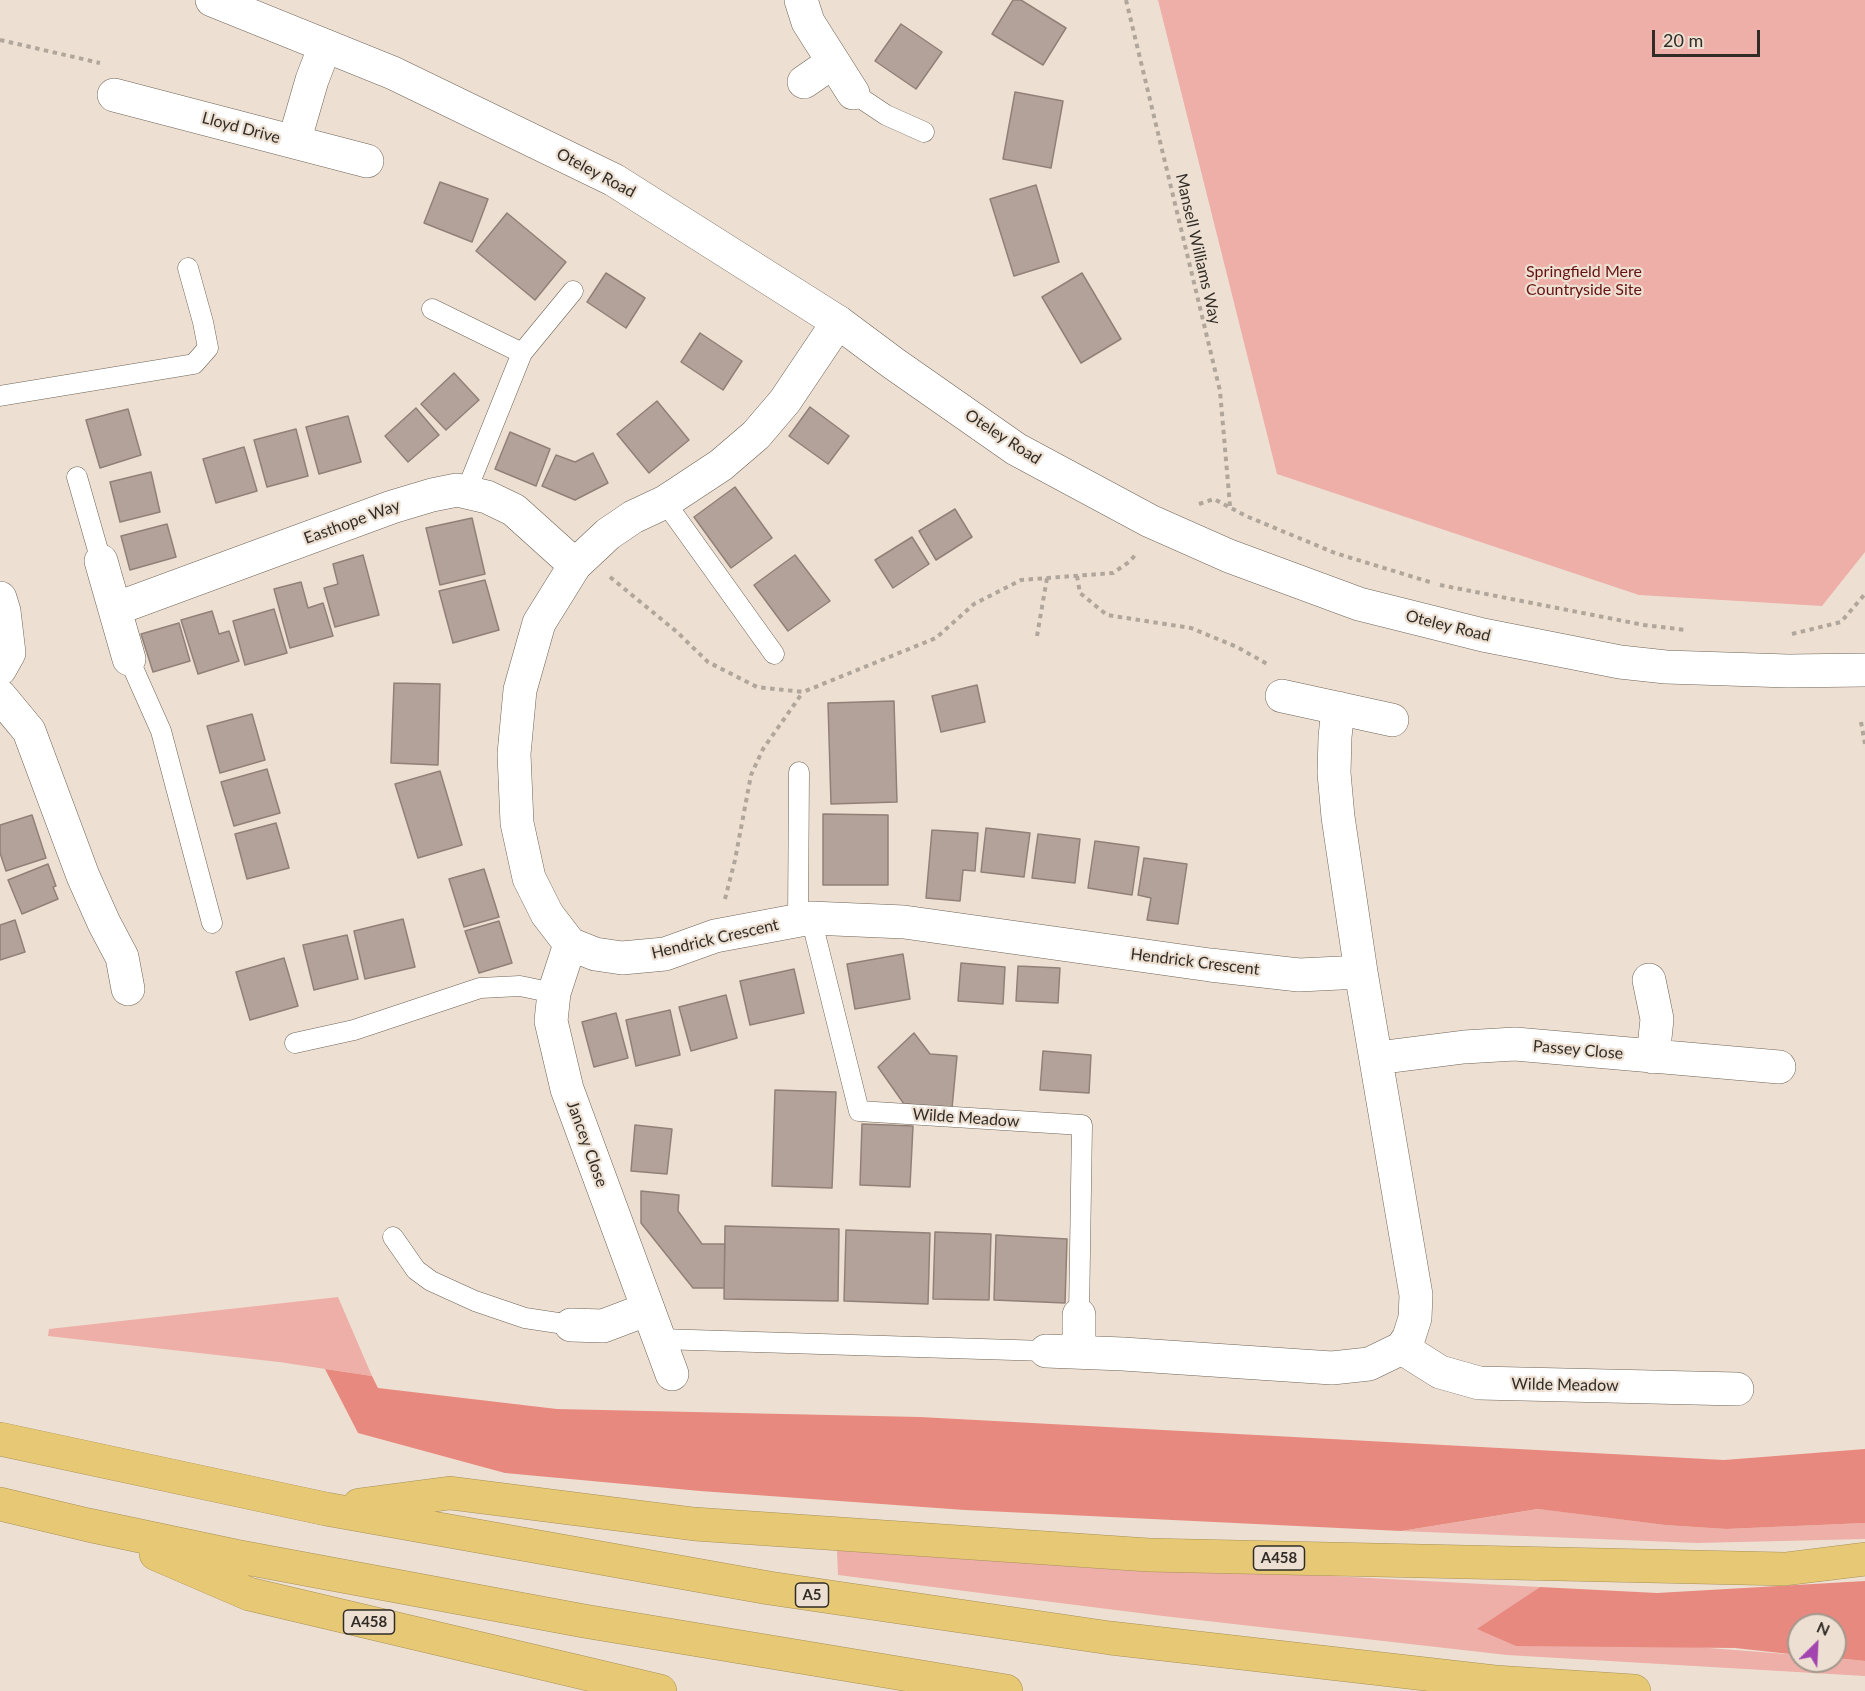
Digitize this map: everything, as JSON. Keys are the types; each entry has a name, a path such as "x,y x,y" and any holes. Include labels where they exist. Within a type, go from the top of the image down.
{"highway":[{"name":"A5","path":"0,1439 326,1509 769,1588 1098,1637 1494,1682 1634,1691"},
{"name":"A458","path":"326,1509 450,1493 694,1524 1149,1555 1785,1569 1865,1560"},
{"path":"0,1504 235,1556 584,1621 1006,1691"},
{"name":"A458","path":"88,1525 249,1594 660,1691"}],"street":[{"name":"Oteley Road","path":"212,0 393,73 614,180 838,322 1016,449 1194,542 1359,604 1483,635 1620,662 1666,667 1755,670 1865,670"},
{"path":"801,0 808,22 853,93"},
{"path":"294,142 312,80 325,46"},
{"path":"804,82 833,62"},
{"name":"Lloyd Drive","path":"114,95 367,161"},
{"path":"570,944 546,914 529,878 517,823 514,754 520,690 539,623 574,565 608,534 633,517 665,502 721,465 756,435 785,401 838,322"},
{"name":"Easthope Way","path":"115,609 392,507 458,490 487,497 514,510 574,565"},
{"path":"101,561 129,659"},
{"path":"0,598 4,611 9,653 0,669"},
{"path":"1278,682 1338,708 1392,720"},
{"path":"0,696 29,731 83,876 122,957 128,989"},
{"path":"1046,1351 1332,1368 1369,1364 1402,1348 1409,1337 1415,1318 1416,1295 1361,972 1334,773 1338,708"},
{"name":"Hendrick Crescent","path":"570,944 595,954 622,958 665,954 715,936 804,919 904,922 1210,965 1299,975 1361,972"},
{"name":"Jancey Close","path":"570,944 554,993 551,1021 567,1089 672,1374"},
{"path":"1649,980 1657,1019 1653,1057"},
{"name":"Passey Close","path":"1377,1058 1464,1047 1515,1044 1779,1067"},
{"path":"1079,1315 1079,1352"},
{"path":"571,1325 653,1324"},
{"name":"Wilde Meadow","path":"1402,1348 1440,1372 1479,1383 1737,1389"}],"lane":[{"path":"853,93 886,115 924,132"},
{"path":"0,396 194,364 208,348 188,268"},
{"path":"466,492 522,353 573,291"},
{"path":"432,309 522,353"},
{"path":"77,477 101,561"},
{"path":"665,502 774,654"},
{"path":"129,659 161,731 212,923"},
{"path":"799,772 804,919"},
{"name":"Wilde Meadow","path":"804,919 859,1111 1082,1125 1079,1315"},
{"path":"295,1043 354,1030 480,988 520,986 554,993"},
{"path":"393,1237 416,1270 431,1281 475,1301 525,1318 571,1325"},
{"path":"653,1324 832,1346 1046,1351"}],"path":[{"name":"Mansell Williams Way","path":"1126,0 1220,391 1230,507"},
{"path":"0,40 121,68 114,95"},
{"path":"1214,499 1335,553 1437,585 1644,625"},
{"path":"608,575 677,632 708,662 757,687 803,692 936,638 974,604 1021,580 1113,573 1129,562 1143,546"},
{"path":"1077,576 1080,593 1107,615 1191,628 1237,646 1278,682"},
{"path":"1037,636 1047,578"},
{"path":"1841,622 1865,594"},
{"path":"723,905 735,860 751,775 763,748 803,692"},
{"path":"1861,723 1865,744"}],"green space":[{"name":"Springfield Mere Countryside Site","path":"1158,0 1865,0 1865,552 1822,606 1639,595 1277,474"},
{"path":"338,1297 372,1376 279,1362 48,1336 49,1329"},
{"path":"1539,1509 1665,1525 1726,1529 1865,1523 1865,1539 1697,1543 1401,1531"},
{"path":"837,1550 1540,1587 1478,1630 1787,1654 1787,1671 1507,1655 1163,1616 838,1575"},
{"path":"1847,1659 1865,1661 1865,1676 1814,1673 1847,1673"}],"shaded area":[{"path":"325,1369 372,1376 378,1388 557,1409 920,1417 1724,1460 1865,1449 1865,1523 1726,1529 1665,1525 1538,1509 1401,1531 965,1510 700,1491 505,1473 358,1433"},
{"path":"1865,1581 1865,1661 1847,1659 1847,1613 1787,1613 1787,1654 1735,1648 1516,1646 1477,1629 1540,1587 1657,1593"}],"building":[{"path":"1013,0 1021,0 1066,28 1043,65 992,34"},
{"path":"901,24 942,52 916,89 875,61"},
{"path":"1015,92 1063,101 1051,168 1003,159"},
{"path":"440,182 488,199 472,242 424,223"},
{"path":"1036,185 1059,262 1014,276 990,199"},
{"path":"507,213 566,262 535,300 476,251"},
{"path":"606,273 645,298 626,328 587,302"},
{"path":"1082,273 1121,339 1081,363 1042,297"},
{"path":"700,333 742,361 723,390 681,362"},
{"path":"454,373 479,400 446,430 421,404"},
{"path":"657,401 689,440 649,473 617,434"},
{"path":"810,407 849,436 828,464 789,436"},
{"path":"416,408 439,435 408,462 385,436"},
{"path":"128,409 141,455 100,468 86,420"},
{"path":"348,416 361,462 319,474 306,427"},
{"path":"296,429 308,476 267,487 254,440"},
{"path":"510,432 550,449 536,486 495,469"},
{"path":"244,447 257,491 216,503 203,459"},
{"path":"593,453 608,483 575,500 542,486 556,455 575,462"},
{"path":"151,472 160,512 120,522 110,482"},
{"path":"735,487 772,538 731,568 694,517"},
{"path":"955,509 972,537 936,560 919,531"},
{"path":"472,518 485,574 440,585 426,528"},
{"path":"167,524 176,557 130,570 121,536"},
{"path":"912,537 929,564 893,588 875,560"},
{"path":"363,555 379,615 335,627 324,588 338,584 333,564"},
{"path":"795,555 830,601 788,631 754,585"},
{"path":"485,580 499,630 453,643 439,591"},
{"path":"301,582 308,608 323,603 333,636 290,648 274,589"},
{"path":"274,609 287,653 245,665 233,621"},
{"path":"212,611 219,634 229,631 239,661 198,674 181,620"},
{"path":"179,623 190,661 153,672 141,634"},
{"path":"394,683 440,684 438,765 391,763"},
{"path":"977,685 985,722 941,732 932,696"},
{"path":"894,701 897,802 831,804 828,703"},
{"path":"252,714 265,760 220,773 207,726"},
{"path":"267,769 280,813 234,826 221,782"},
{"path":"440,771 462,845 418,858 395,784"},
{"path":"823,814 888,815 888,885 823,885"},
{"path":"32,815 46,858 6,871 0,853 0,825"},
{"path":"276,823 289,868 247,879 235,834"},
{"path":"986,828 1030,833 1024,877 981,872"},
{"path":"932,830 978,833 975,871 963,870 960,901 926,898"},
{"path":"1038,834 1080,839 1075,883 1032,878"},
{"path":"1095,841 1139,847 1132,895 1088,888"},
{"path":"1144,858 1187,864 1178,924 1147,920 1151,898 1138,895"},
{"path":"48,864 58,899 22,914 8,880"},
{"path":"484,869 499,917 464,927 449,879"},
{"path":"403,919 415,967 365,979 354,931"},
{"path":"15,920 25,952 0,960 0,925"},
{"path":"499,921 512,963 479,973 465,931"},
{"path":"347,935 358,979 314,990 303,945"},
{"path":"903,954 910,999 855,1009 847,964"},
{"path":"284,958 298,1006 250,1020 236,972"},
{"path":"961,963 1005,967 1003,1004 958,1001"},
{"path":"1018,966 1060,968 1058,1003 1016,1001"},
{"path":"794,969 804,1013 750,1025 740,981"},
{"path":"726,995 737,1038 691,1051 679,1007"},
{"path":"670,1010 680,1055 636,1066 626,1020"},
{"path":"616,1013 628,1058 594,1067 582,1022"},
{"path":"914,1033 930,1054 957,1056 952,1108 904,1104 878,1067"},
{"path":"1043,1051 1091,1055 1089,1093 1040,1090"},
{"path":"775,1090 836,1092 832,1188 772,1186"},
{"path":"862,1124 913,1126 910,1187 860,1185"},
{"path":"635,1125 672,1129 667,1174 631,1171"},
{"path":"641,1191 679,1195 678,1211 702,1244 725,1244 724,1288 693,1288 641,1223"},
{"path":"725,1226 839,1229 838,1301 724,1299"},
{"path":"846,1230 930,1233 928,1304 844,1301"},
{"path":"935,1232 991,1234 989,1300 933,1299"},
{"path":"996,1235 1067,1239 1065,1303 994,1300"}]}
